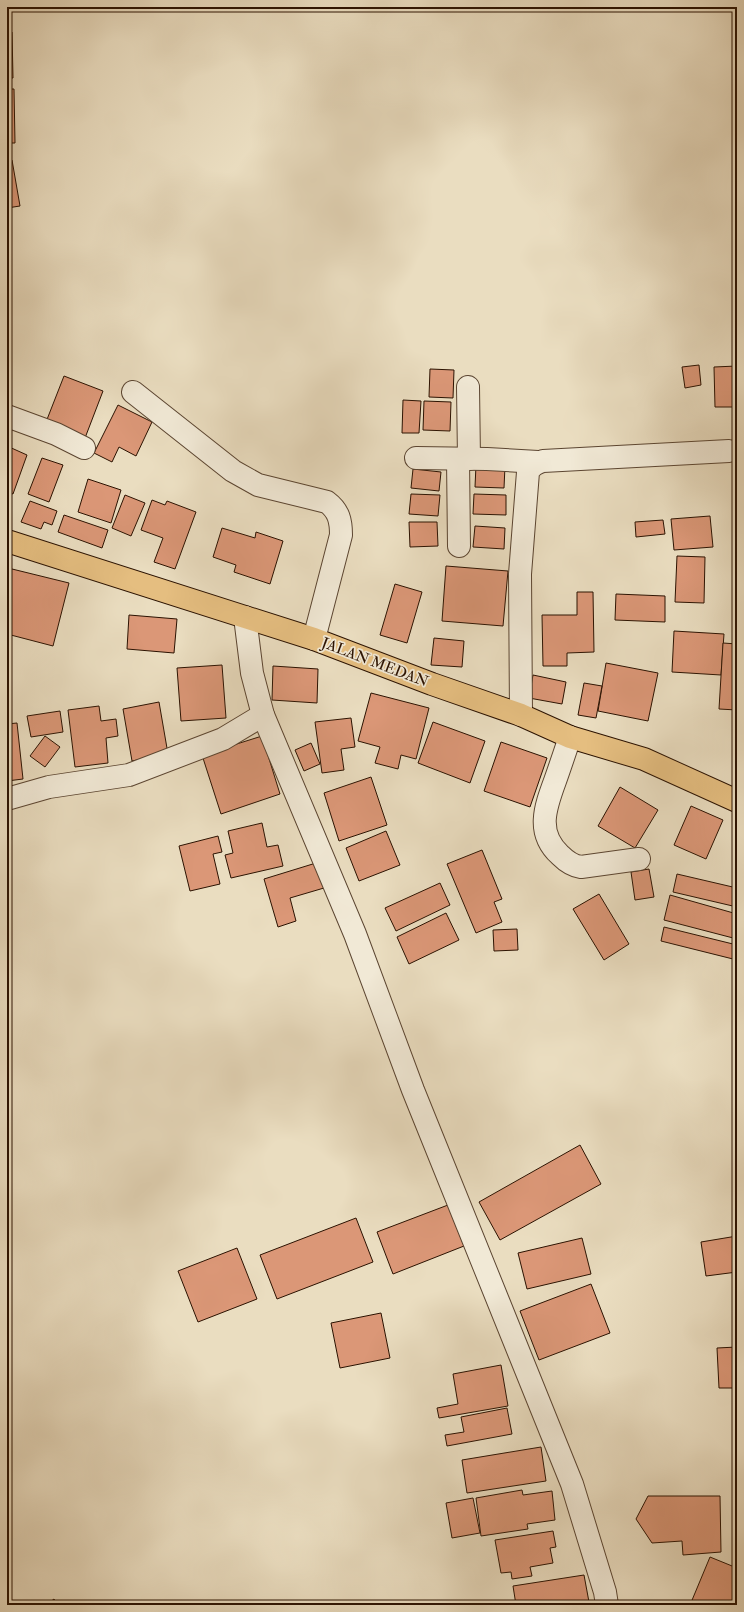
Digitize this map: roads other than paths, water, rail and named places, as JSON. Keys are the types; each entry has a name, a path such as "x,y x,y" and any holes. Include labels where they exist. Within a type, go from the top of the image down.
{"highway":[{"name":"JALAN MEDAN","path":"7,541 314,639 432,684 522,715 570,738 644,759 737,801"}],"street":[{"path":"459,546 468,387"},
{"path":"133,392 233,471 247,480 258,485 327,502 336,510 341,524 341,534 314,639"},
{"path":"7,416 56,434 84,448"},
{"path":"416,458 538,462 729,451"},
{"path":"522,715 520,574 528,472 530,468 538,462"},
{"path":"245,617 252,673 263,715 355,934 413,1090 572,1484 605,1592 607,1605"},
{"path":"7,798 49,786 129,775 223,739 263,715"},
{"path":"570,738 545,809 544,823 552,848 566,860 576,866 581,867 639,859"}]}
